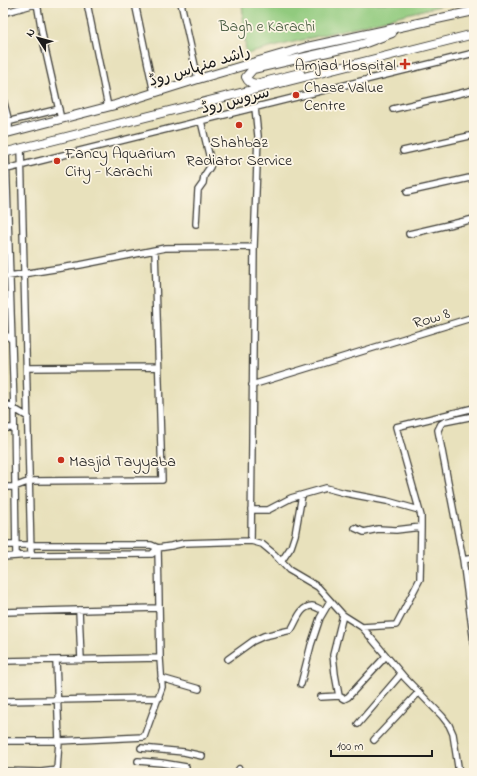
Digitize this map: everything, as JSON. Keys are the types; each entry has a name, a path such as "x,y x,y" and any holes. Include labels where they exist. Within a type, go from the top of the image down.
{"main road":[{"name":"راشد منہاس روڈ","path":"6,133 108,107 198,79 307,48 474,11"},
{"path":"383,58 281,77 256,84 251,83 246,77 253,69 363,44 419,23"},
{"path":"4,152 474,34"}],"street":[{"path":"3,13 37,3 44,44 61,118"},
{"path":"87,3 108,107"},
{"path":"134,3 154,93"},
{"path":"182,3 198,79"},
{"name":"سروس روڈ","path":"5,170 474,53"},
{"path":"393,109 474,90"},
{"path":"3,98 6,133"},
{"path":"251,541 254,247 258,136 255,108"},
{"path":"6,123 59,109"},
{"path":"196,224 198,190 203,183 204,176 211,163 201,121"},
{"path":"403,151 474,135"},
{"path":"21,148 31,555"},
{"path":"4,152 6,276 11,339 14,409 16,556"},
{"path":"407,192 474,177"},
{"path":"409,234 474,219"},
{"path":"6,276 80,265 165,248 254,247"},
{"path":"3,487 14,487 30,481 162,480 155,250"},
{"name":"Row 8","path":"252,385 474,317"},
{"path":"3,333 11,339"},
{"path":"27,368 158,367"},
{"path":"3,402 28,417"},
{"path":"362,627 396,624 420,579 421,516 396,427 474,408"},
{"path":"474,416 444,422 438,430 463,560 474,643"},
{"path":"3,428 14,428"},
{"path":"251,510 268,510 291,498 326,488 419,510"},
{"path":"281,562 291,547 295,535 302,495"},
{"path":"356,528 364,532 378,529 396,530 421,527"},
{"path":"3,546 151,545 158,548 184,543 251,541 262,544 289,570 318,588 343,615 362,627 401,674 449,725 459,773"},
{"path":"105,554 106,545"},
{"path":"3,557 31,555 152,554 158,548"},
{"path":"3,741 59,741 144,737 162,687 158,608 158,548"},
{"path":"463,560 474,558"},
{"path":"301,684 320,618 330,601"},
{"path":"228,659 253,641 264,636 291,630 301,613 306,608 312,606 324,611"},
{"path":"3,612 158,608"},
{"path":"79,610 81,660"},
{"path":"339,696 334,674 333,655 343,615"},
{"path":"321,697 339,696 344,699 348,697 386,656"},
{"path":"3,661 160,658"},
{"path":"3,771 41,772 56,770 59,741 56,660"},
{"path":"358,724 401,674"},
{"path":"161,678 199,689"},
{"path":"374,740 419,692"},
{"path":"3,701 158,698"},
{"path":"141,748 184,752 202,756"},
{"path":"138,761 186,767"}],"green space":[{"name":"Bagh e Karachi","path":"242,3 451,3 246,54"}],"place":[{"name":"Amjad Hospital","path":"405,64"},
{"name":"Chase Value Centre","path":"296,95"},
{"name":"Shahbaz Radiator Service","path":"239,125"},
{"name":"Fancy Aquarium City - Karachi","path":"57,161"},
{"name":"Masjid Tayyaba","path":"61,460"}]}
